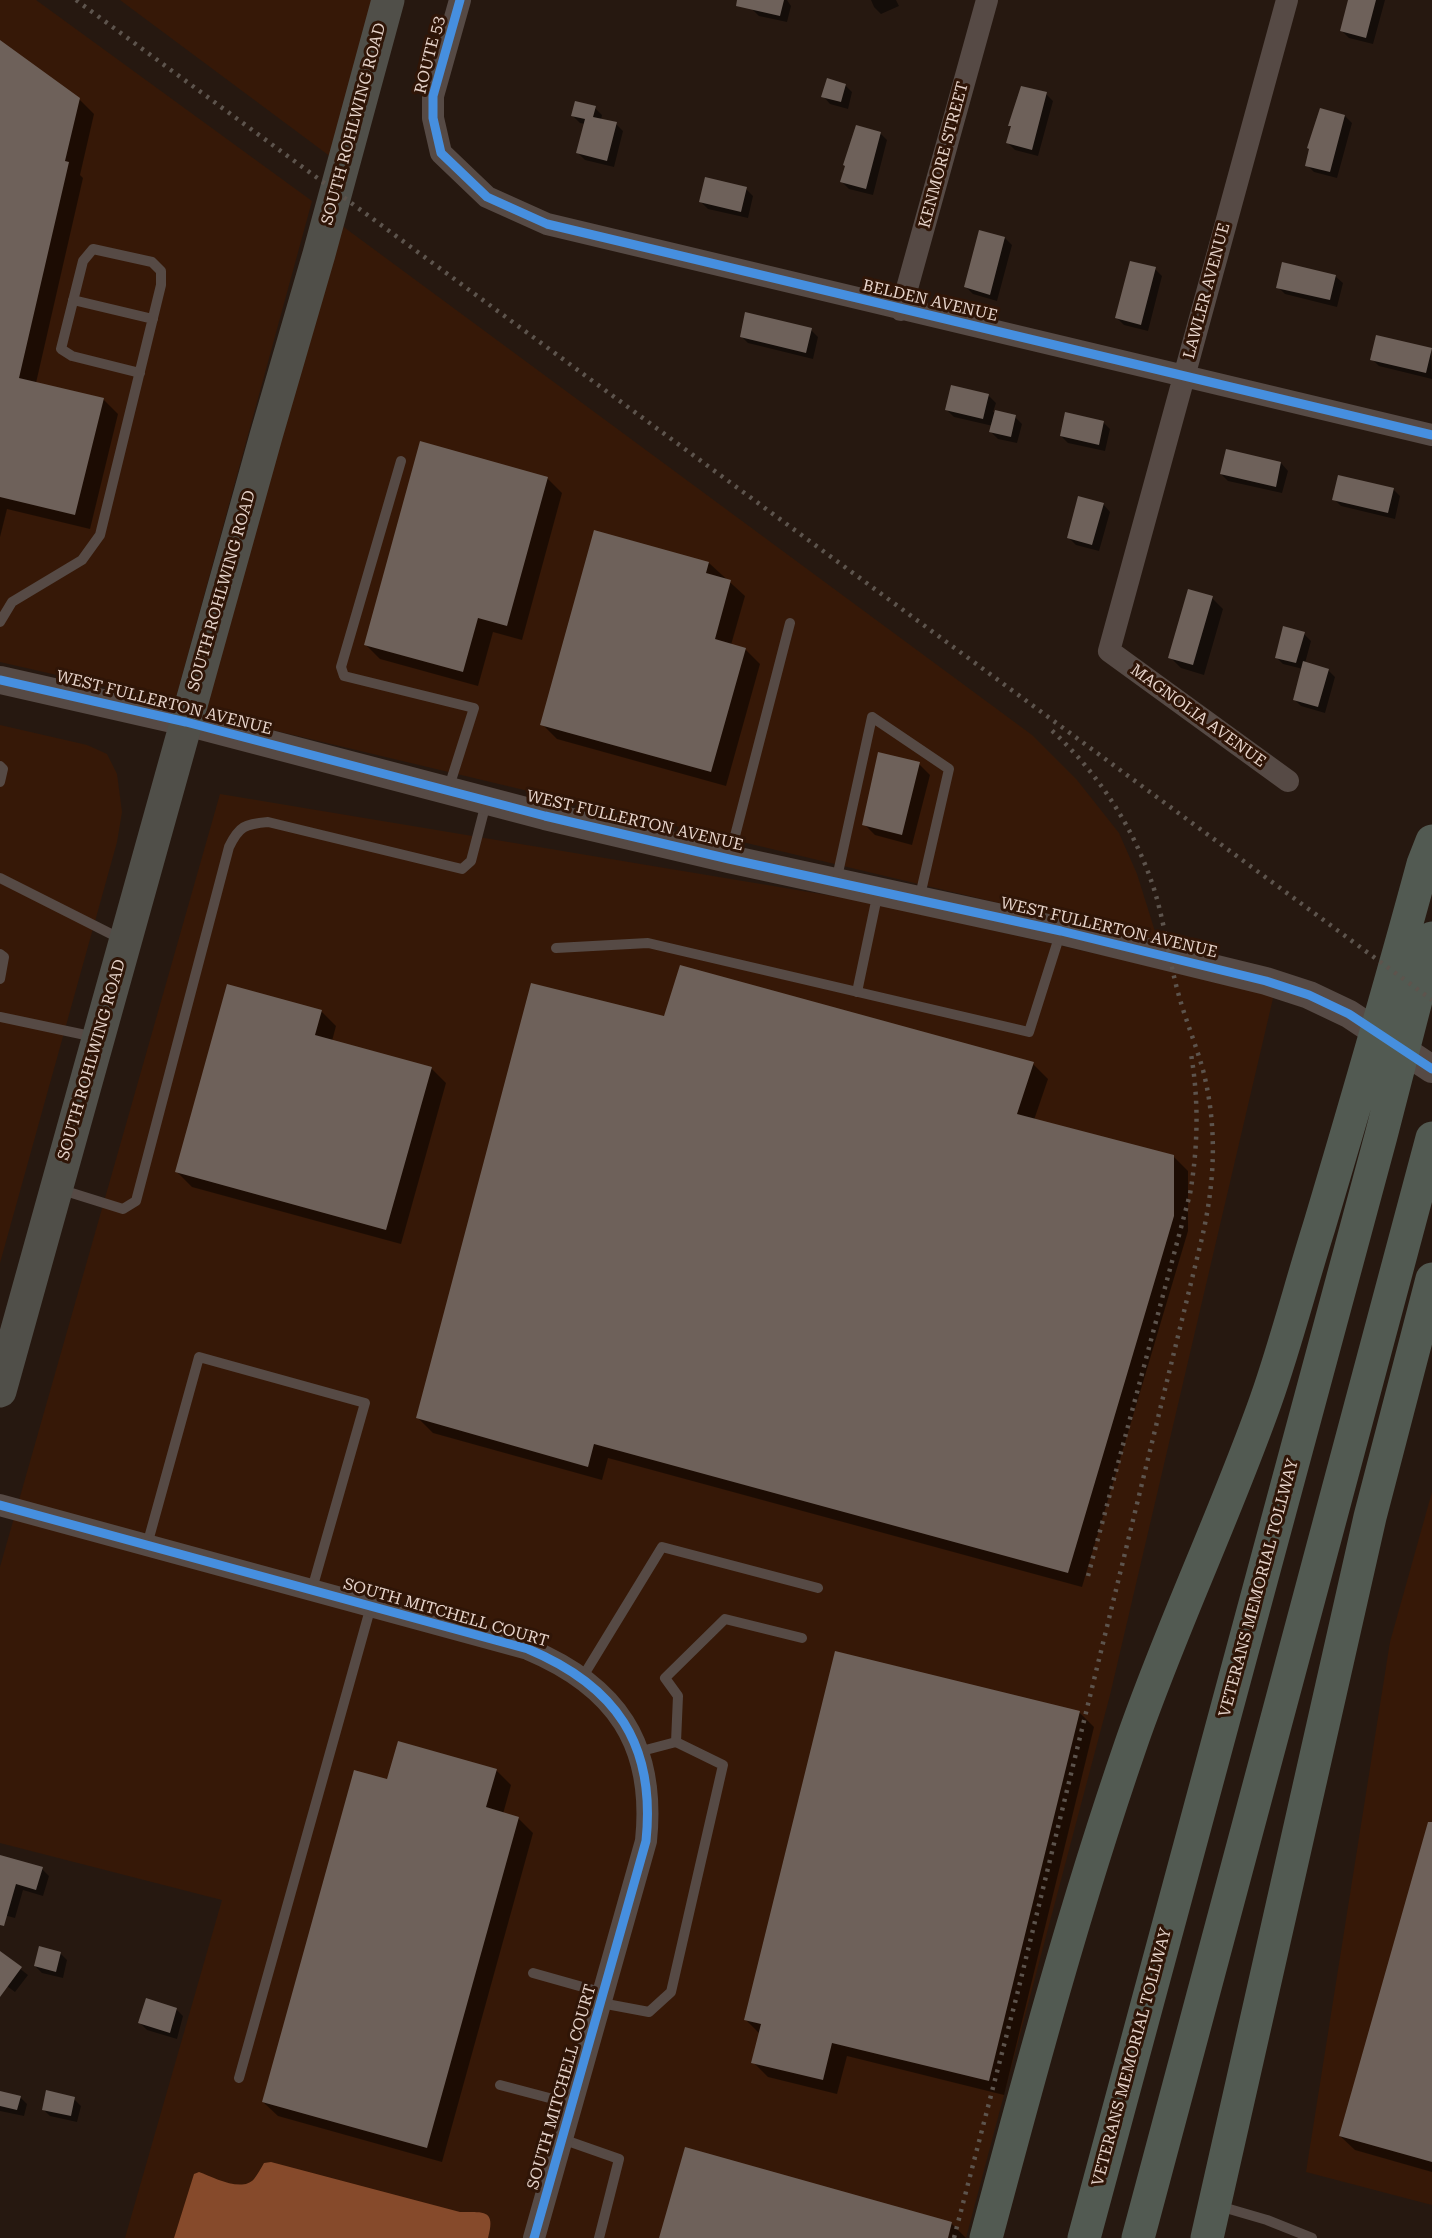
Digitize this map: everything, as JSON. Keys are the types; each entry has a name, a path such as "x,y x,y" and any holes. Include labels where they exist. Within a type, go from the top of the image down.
{"highway":[{"path":"986,2238 1051,2006 1131,1743 1169,1642 1217,1531 1267,1398 1352,1114 1423,864 1432,841"},
{"name":"VETERANS MEMORIAL TOLLWAY","path":"1084,2238 1381,1136 1432,938"},
{"path":"1138,2238 1428,1154"},
{"path":"1207,2238 1370,1517 1432,1279"}],"main road":[{"name":"SOUTH ROHLWING ROAD","path":"0,1391 388,0"}],"street":[{"name":"ROUTE 53","path":"441,153 433,118 433,96 460,0"},
{"name":"KENMORE STREET","path":"902,310 987,0"},
{"name":"LAWLER AVENUE","path":"1109,651 1287,0"},
{"name":"BELDEN AVENUE","path":"441,153 487,197 546,224 1432,435"},
{"name":"MAGNOLIA AVENUE","path":"1109,651 1288,781"},
{"name":"WEST FULLERTON AVENUE","path":"0,680 186,722 487,801 729,859 1061,931 1266,981 1310,995 1349,1014 1432,1069"},
{"name":"SOUTH MITCHELL COURT","path":"0,1505 528,1649 564,1666 582,1678 602,1695 628,1727 638,1752 647,1797 646,1840 534,2238"}],"lane":[{"path":"0,622 3,611 12,602 82,560 100,535 140,373 153,319 161,271 152,262 93,249 83,261 61,349 72,356 140,373"},
{"path":"73,300 153,319"},
{"path":"400,461 341,667 344,676 474,708 448,790"},
{"path":"729,859 790,623"},
{"path":"836,882 872,717 950,769 919,900"},
{"path":"0,766 3,769 0,782"},
{"path":"56,1188 123,1209 136,1201 229,847 236,832 249,824 268,822 462,869 471,861 487,801"},
{"path":"0,878 125,941"},
{"path":"858,992 878,891"},
{"path":"556,948 648,943 1029,1032 1061,931"},
{"path":"0,954 4,957 0,979"},
{"path":"0,1017 98,1038"},
{"path":"147,1545 199,1357 365,1403 312,1589"},
{"path":"582,1678 662,1547 818,1588"},
{"path":"239,2078 371,1606"},
{"path":"676,1742 678,1696 665,1678 725,1619 802,1638"},
{"path":"533,1972 602,1998 648,2012 671,1992 723,1765 676,1742 638,1752"},
{"path":"500,2085 572,2104"},
{"path":"562,2139 619,2159 598,2238"},
{"path":"1214,2205 1267,2220 1312,2238"}],"shaded area":[{"path":"0,0 36,0 312,201 175,702 0,662"},
{"path":"120,0 375,0 331,157"},
{"path":"341,225 1032,735 1077,780 1119,833 1137,874 1158,941 201,713"},
{"path":"0,725 87,745 107,754 117,774 122,812 117,842 0,1263"},
{"path":"220,794 863,901 1274,994 1110,1695 966,2238 125,2238 222,1900 0,1843 0,1567"},
{"path":"1432,1492 1432,2205 1306,2172 1390,1642"},
{"path":"271,2162 460,2212 486,2214 490,2222 488,2238 174,2238 194,2174 199,2172 227,2183 242,2185 254,2179 264,2163"}],"building":[{"path":"737,0 784,0 780,16 736,6"},
{"path":"1348,0 1376,0 1366,38 1340,31"},
{"path":"0,40 80,98 65,161 69,162 19,378 104,398 75,515 0,497"},
{"path":"827,78 846,84 841,102 821,97"},
{"path":"1021,86 1047,92 1032,150 1006,143 1011,126 1008,126"},
{"path":"575,101 596,106 593,117 617,122 607,161 576,153 585,119 571,116"},
{"path":"1320,108 1345,115 1330,172 1305,166 1309,149 1307,148"},
{"path":"856,125 881,132 866,189 840,182"},
{"path":"705,177 747,187 741,212 699,202"},
{"path":"979,230 1005,237 990,295 964,287"},
{"path":"1130,261 1156,267 1141,325 1115,318"},
{"path":"1282,262 1336,275 1330,300 1276,288"},
{"path":"745,312 812,328 806,353 740,337"},
{"path":"1376,335 1432,348 1426,373 1370,360"},
{"path":"951,385 989,394 983,419 945,410"},
{"path":"995,410 1016,415 1011,437 989,432"},
{"path":"1065,412 1104,421 1099,445 1060,436"},
{"path":"420,441 548,477 507,626 478,618 463,672 364,645"},
{"path":"1226,449 1281,462 1276,487 1220,474"},
{"path":"1338,475 1394,488 1388,513 1332,500"},
{"path":"1078,496 1104,503 1092,545 1067,538"},
{"path":"594,530 709,562 706,573 731,580 715,639 746,648 711,772 540,725"},
{"path":"1188,589 1213,596 1193,665 1168,658"},
{"path":"1283,626 1305,632 1296,663 1275,658"},
{"path":"1303,661 1329,669 1318,707 1293,700"},
{"path":"878,752 920,762 902,835 862,825"},
{"path":"680,965 1034,1062 1017,1114 1174,1155 1174,1216 1068,1573 594,1444 588,1467 416,1418 531,983 664,1016"},
{"path":"227,984 322,1010 315,1035 432,1067 386,1230 175,1172"},
{"path":"835,1651 1080,1711 989,2081 832,2043 823,2080 751,2063 761,2024 744,2020"},
{"path":"398,1741 497,1769 486,1807 519,1817 427,2148 262,2102 354,1770 387,1779"},
{"path":"1428,1822 1432,1822 1432,2162 1339,2136"},
{"path":"0,1855 43,1867 36,1890 16,1884 4,1926 0,1925"},
{"path":"39,1946 61,1952 56,1972 34,1966"},
{"path":"0,1951 22,1967 0,1997"},
{"path":"146,1998 177,2008 170,2033 138,2023"},
{"path":"46,2090 75,2097 71,2116 42,2110"},
{"path":"0,2091 21,2096 17,2110 0,2106"},
{"path":"685,2147 952,2222 948,2238 659,2238"}],"railway":[{"path":"76,0 1432,1000"},
{"path":"954,2238 1017,1995 1200,1246 1209,1201 1213,1158 1211,1114 1203,1070 1179,996 1158,902 1146,866 1125,822 1098,781 1048,727"},
{"path":"1088,1576 1190,1194 1195,1159 1196,1124 1191,1054"}],"cycle path":[{"path":"460,0 433,96 433,118 441,153 487,197 547,224 1432,435"},
{"path":"0,680 186,722 545,816 729,859 1061,931 1266,981 1309,995 1349,1014 1432,1069"},
{"path":"0,1505 528,1649 559,1664 585,1681 607,1700 624,1722 636,1747 644,1775 647,1806 646,1841 534,2238"}]}
